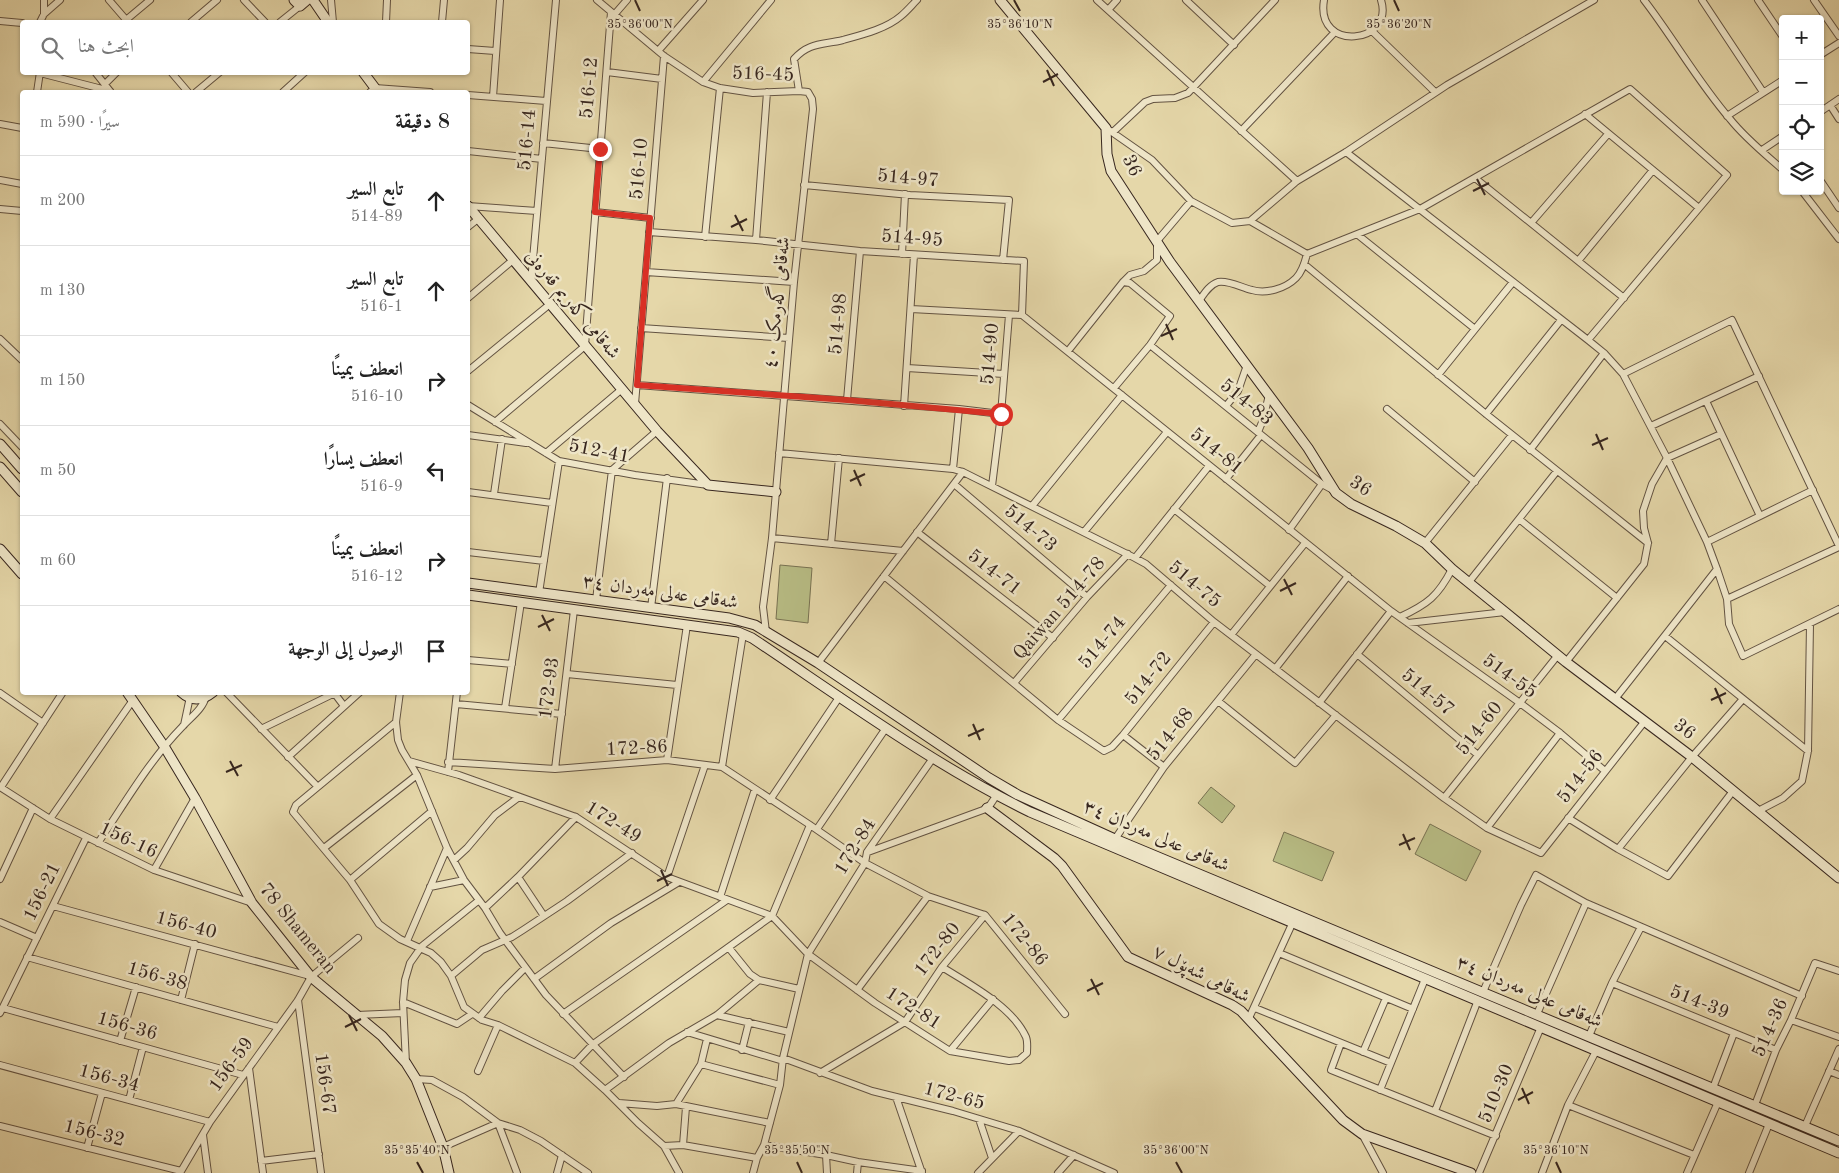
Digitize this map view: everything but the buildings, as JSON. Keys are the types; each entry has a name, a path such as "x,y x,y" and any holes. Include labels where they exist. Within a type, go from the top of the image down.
{"main road":[{"path":"313,0 327,20"},
{"path":"1000,0 1109,130"},
{"path":"365,75 373,90"},
{"name":"36","path":"1109,130 1107,154 1111,171 1199,301 1308,448 1336,492 1351,504 1396,526 1424,543 1452,569 1566,662 1692,757 1839,878"},
{"name":"شەقامی کەریم قەرەنی","path":"470,209 657,431 708,485"},
{"path":"0,444 20,467"},
{"path":"0,467 20,490"},
{"path":"708,485 776,492"},
{"path":"0,550 20,572"},
{"name":"شەقامی عەلی مەردان ٣٤","path":"470,583 729,618 755,625 818,663 1003,787 1115,839 1839,1141"},
{"name":"شەقامی عەلی مەردان ٣٤","path":"470,595 743,634 752,638 886,728 996,796 1292,924 1478,1000 1839,1153"},
{"path":"837,695 843,681"},
{"path":"853,705 861,692"},
{"path":"190,696 195,700 206,695"},
{"name":"78 Shameran","path":"130,696 164,746 195,798 252,903 311,976 356,1016 382,1036 406,1064 416,1079 443,1146 449,1173"},
{"name":"شەقامی شەپۆل ٧","path":"988,808 1062,866 1128,957 1232,1005 1249,1018 1343,1120 1362,1134 1471,1173"}],"street":[{"path":"44,0 44,14"},
{"path":"41,20 44,14 60,0"},
{"path":"109,0 126,20"},
{"path":"128,20 150,0"},
{"path":"193,20 217,0"},
{"path":"244,0 264,20"},
{"path":"331,0 333,20"},
{"path":"386,20 387,0"},
{"path":"442,20 444,0"},
{"path":"493,97 500,0"},
{"name":"516-14","path":"531,282 556,0"},
{"name":"516-45","path":"597,0 664,56 703,82 720,88 753,93 808,92"},
{"path":"613,13 627,0"},
{"path":"658,51 703,0"},
{"path":"703,82 770,0"},
{"path":"799,91 794,59 801,51 810,46 842,40 882,27 899,18 917,0"},
{"path":"1097,0 1297,181"},
{"path":"1108,10 1117,0"},
{"path":"1276,0 1188,93 1175,98 1153,98 1144,102 1109,130 1152,160 1191,201 1232,223 1250,221 1297,181 1346,152 1436,92 1594,0"},
{"path":"1324,0 1324,17 1329,25 1335,32 1353,38 1363,36 1372,31 1378,24 1382,14 1381,0"},
{"path":"1644,0 1695,74 1727,116 1779,166"},
{"path":"1702,0 1763,92"},
{"path":"1758,0 1779,31"},
{"path":"1814,0 1839,36"},
{"path":"1190,1 1234,45"},
{"path":"282,20 300,2"},
{"name":"516-12","path":"585,346 600,149 613,13"},
{"path":"0,21 20,23"},
{"path":"1372,31 1436,92"},
{"path":"1240,131 1335,32"},
{"path":"1824,52 1839,43"},
{"path":"470,49 495,51"},
{"name":"516-10","path":"635,404 664,56"},
{"path":"607,72 662,79"},
{"path":"36,90 40,75"},
{"path":"47,75 104,90"},
{"path":"98,75 110,90"},
{"path":"105,84 114,75"},
{"path":"174,75 186,90"},
{"path":"198,90 216,75"},
{"path":"285,90 303,75"},
{"path":"1727,116 1779,82"},
{"path":"705,237 720,88"},
{"path":"1199,301 1210,287 1218,282 1226,282 1254,291 1267,291 1283,287 1296,278 1308,254 1420,209 1630,89 1727,175 1588,340"},
{"path":"756,240 766,92"},
{"name":"شەقامی گەرمک ٤٠","path":"766,632 763,607 772,538 794,282 813,109 812,99 808,92"},
{"path":"470,95 546,102"},
{"path":"1824,109 1839,99"},
{"path":"1830,105 1839,119"},
{"path":"1585,114 1699,208"},
{"path":"0,124 20,128"},
{"path":"1531,223 1608,134"},
{"path":"1762,150 1779,139"},
{"path":"543,143 600,149"},
{"path":"470,151 542,159"},
{"path":"1346,152 1588,340 1604,353 1623,374 1668,458 1718,569 1727,599 1729,624 1743,656 1839,610"},
{"path":"1578,261 1653,170"},
{"path":"1475,178 1624,298"},
{"path":"0,180 20,184"},
{"name":"514-97","path":"804,185 905,194 1009,200 1003,260"},
{"path":"1824,186 1839,208"},
{"path":"902,254 905,194"},
{"path":"1805,195 1839,239"},
{"path":"1068,351 1123,282 1130,275 1144,271 1157,260 1157,241 1191,201"},
{"path":"470,206 537,211"},
{"path":"0,208 20,211"},
{"path":"595,212 650,218"},
{"path":"470,225 478,219"},
{"path":"1250,221 1308,254"},
{"name":"514-95","path":"649,232 756,240 860,251 1024,261"},
{"path":"1358,235 1475,329"},
{"name":"514-98","path":"847,400 860,251"},
{"path":"904,406 914,255"},
{"path":"470,296 513,260"},
{"name":"514-90","path":"1022,315 1024,261"},
{"path":"1304,264 1530,450 1648,543"},
{"path":"646,272 794,282"},
{"path":"1114,388 1150,345 1170,316 1130,283 1123,282"},
{"path":"1438,375 1513,282"},
{"path":"470,369 550,304"},
{"path":"911,308 1022,315"},
{"name":"514-90","path":"992,486 1001,414 1009,314"},
{"name":"514-81","path":"1022,315 1391,611"},
{"path":"1486,414 1561,320"},
{"path":"1623,374 1732,320 1839,546 1727,599"},
{"path":"641,328 789,338"},
{"path":"0,339 20,358"},
{"name":"514-83","path":"1150,345 1322,484 1336,492"},
{"path":"496,422 585,346"},
{"path":"1530,450 1604,353"},
{"path":"1226,406 1238,391 1246,365"},
{"path":"907,368 1004,374"},
{"path":"1651,426 1759,376"},
{"path":"637,385 847,400 1001,414"},
{"path":"546,453 622,389"},
{"path":"1032,506 1122,395"},
{"path":"1226,479 1260,434 1269,395"},
{"path":"1706,401 1760,516"},
{"name":"512-41","path":"470,406 559,461 708,485"},
{"path":"953,470 959,409"},
{"path":"1386,409 1474,482"},
{"path":"0,424 20,445"},
{"path":"596,600 612,470 657,431"},
{"path":"1084,532 1167,432"},
{"path":"1566,662 1644,564 1648,543 1644,528 1644,511 1652,484 1668,458 1721,434"},
{"path":"470,435 530,443"},
{"path":"1424,543 1512,435"},
{"path":"494,494 502,439"},
{"name":"514-75","path":"779,453 963,472 1128,554 1146,564 1214,622 1444,798 1487,828 1541,852"},
{"path":"831,544 839,458"},
{"path":"539,593 559,461"},
{"path":"1135,558 1209,466"},
{"path":"1469,582 1557,471"},
{"path":"818,663 963,472"},
{"path":"651,608 667,478"},
{"name":"514-73","path":"954,484 1087,598"},
{"path":"1289,530 1322,484"},
{"path":"1706,542 1812,490"},
{"path":"470,492 552,503"},
{"path":"1174,510 1270,586"},
{"path":"1519,519 1617,598"},
{"name":"514-71","path":"917,532 1053,638"},
{"path":"772,538 903,551"},
{"path":"1231,635 1305,543"},
{"path":"470,552 544,561"},
{"name":"Qaiwan 514-78","path":"1014,683 1087,598 1128,554"},
{"path":"1400,617 1421,607 1434,596 1443,587 1452,569"},
{"path":"1615,699 1718,569"},
{"path":"884,576 1058,720"},
{"path":"1275,669 1348,576"},
{"name":"514-74","path":"1058,720 1171,585"},
{"path":"505,708 521,602"},
{"name":"شەقامی گەرمک ٤٠","path":"755,625 763,607"},
{"name":"172-93","path":"555,769 574,610"},
{"path":"1320,703 1391,611"},
{"name":"514-55","path":"1391,611 1520,703 1560,733 1605,771"},
{"path":"1408,623 1505,612"},
{"name":"514-72","path":"1058,720 1104,751 1112,747 1214,622"},
{"path":"1758,811 1783,798 1802,781 1808,751 1810,624"},
{"path":"667,760 687,625"},
{"path":"722,767 743,634"},
{"path":"1665,636 1808,751"},
{"name":"514-68","path":"1115,839 1164,767 1256,654"},
{"name":"514-57","path":"1357,654 1478,755"},
{"name":"514-60","path":"1444,798 1558,655"},
{"path":"470,660 512,664"},
{"path":"567,674 678,685"},
{"path":"0,693 43,723"},
{"path":"0,787 61,695"},
{"path":"98,843 164,746 199,709 207,695"},
{"path":"229,695 317,786"},
{"path":"261,729 332,695"},
{"path":"337,695 344,706"},
{"path":"288,758 357,695"},
{"path":"400,695 396,722 398,740 417,775 447,848 464,880 525,968 563,1014 624,1077"},
{"path":"448,772 457,695"},
{"path":"770,800 837,695"},
{"path":"50,819 130,696"},
{"path":"184,725 190,696"},
{"path":"1618,849 1692,757 1743,699"},
{"path":"1218,701 1295,763 1336,715"},
{"path":"456,704 562,714"},
{"name":"514-56","path":"1541,852 1645,721"},
{"path":"396,722 317,786 296,805 293,812 350,880 379,924 400,939 431,953 441,962 450,976 464,1007 479,1018 498,1025 574,1063 664,1146 679,1173"},
{"path":"817,830 886,728"},
{"path":"1487,828 1560,733"},
{"path":"1123,735 1164,767"},
{"name":"172-84","path":"808,954 865,864 867,852 933,758"},
{"name":"172-86","path":"448,762 555,769 667,760 722,767 865,864 928,896 985,915 1065,1014"},
{"name":"172-49","path":"410,761 448,772 576,817 667,878 772,916 787,933"},
{"path":"667,878 704,765"},
{"path":"324,848 417,775"},
{"name":"156-16","path":"0,787 50,819 154,870 252,903"},
{"path":"720,897 756,790"},
{"path":"1568,818 1618,849 1668,876 1733,791"},
{"path":"867,852 988,808 996,796"},
{"path":"454,860 467,848 495,815 519,797"},
{"path":"154,870 195,798"},
{"path":"0,879 33,808"},
{"path":"350,880 432,811"},
{"path":"485,908 576,817"},
{"path":"574,1063 592,1045 772,916 810,825"},
{"name":"156-21","path":"1,1011 86,838"},
{"path":"407,941 447,848"},
{"path":"450,976 482,950 506,939 544,916 632,853"},
{"path":"1483,992 1536,875 1586,903 1802,996"},
{"path":"518,877 544,916"},
{"path":"430,887 464,880"},
{"path":"534,979 611,923 679,882"},
{"path":"856,990 928,896"},
{"path":"563,1014 727,900"},
{"path":"406,1064 403,1002 405,980 410,963 421,948 478,901"},
{"path":"1537,1014 1586,903"},
{"name":"156-40","path":"53,906 311,976"},
{"name":"172-80","path":"820,1073 905,1022 942,967 985,915"},
{"path":"0,922 37,938"},
{"path":"1249,1018 1292,924"},
{"path":"1589,1036 1612,983 1640,927"},
{"name":"172-81","path":"787,933 808,954 856,990 950,1051 1009,1061 1019,1060 1027,1053 1027,1039 1019,1026 993,999"},
{"path":"311,976 358,938"},
{"path":"182,1000 195,944"},
{"path":"729,948 750,974 759,980 799,989"},
{"path":"1279,953 1412,1009"},
{"path":"753,1173 757,1158 764,1145 780,1085 783,1060 808,954"},
{"name":"156-38","path":"27,957 278,1027"},
{"name":"514-36","path":"1755,1105 1776,1050 1815,964 1839,971"},
{"path":"942,967 993,999 950,1051"},
{"path":"479,1018 525,968"},
{"name":"156-59","path":"181,1172 210,1122 298,1000 311,976"},
{"path":"1380,1090 1425,979"},
{"path":"605,1090 669,1042 717,1015 759,980"},
{"name":"514-39","path":"1612,983 1776,1050"},
{"path":"120,1040 136,987"},
{"path":"1363,1052 1386,998"},
{"name":"156-67","path":"298,1000 322,1173"},
{"path":"1435,1111 1478,1000"},
{"path":"403,1002 457,1024 472,1014"},
{"path":"1255,1008 1391,1063"},
{"name":"156-36","path":"1,1011 120,1040 243,1075"},
{"path":"356,1016 403,1012"},
{"path":"717,1015 789,1032"},
{"path":"1791,1020 1839,1037"},
{"path":"742,1050 749,1022"},
{"path":"478,1071 498,1025"},
{"name":"510-30","path":"1479,1173 1541,1027"},
{"name":"172-65","path":"688,1032 742,1050 783,1060 872,1091 1019,1131 1114,1173"},
{"path":"1713,1088 1734,1033"},
{"path":"676,1104 701,1064 707,1039"},
{"path":"1341,1043 1331,1070 1496,1136"},
{"path":"129,1100 143,1047"},
{"path":"1805,1126 1839,1049"},
{"path":"1542,1173 1568,1105 1596,1051"},
{"path":"701,1064 780,1085"},
{"name":"156-34","path":"0,1065 210,1122"},
{"path":"248,1068 263,1173"},
{"path":"1829,1071 1839,1075"},
{"path":"416,1079 432,1080 464,1097 498,1122 520,1130 588,1173"},
{"path":"87,1148 102,1093"},
{"path":"764,1145 922,1172 896,1097"},
{"path":"1687,1173 1718,1102"},
{"path":"619,1103 657,1106 676,1104 770,1123"},
{"path":"1568,1105 1694,1155"},
{"path":"683,1145 686,1107"},
{"path":"979,1119 992,1158"},
{"path":"443,1146 498,1122"},
{"path":"498,1122 517,1173"},
{"path":"1749,1173 1769,1124"},
{"name":"156-32","path":"0,1126 181,1172"},
{"path":"978,1173 1019,1131"},
{"path":"203,1134 208,1173"},
{"path":"1362,1134 1383,1173"},
{"path":"664,1146 683,1145 757,1158"},
{"path":"261,1161 319,1154"},
{"path":"557,1173 562,1155"},
{"path":"826,1155 827,1173"},
{"path":"1058,1173 1074,1155"},
{"path":"857,1173 858,1162"}],"green space":[{"path":"780,565 812,568 808,623 776,619"},
{"path":"1211,787 1235,806 1222,823 1198,803"},
{"path":"1430,824 1481,851 1466,881 1415,854"},
{"path":"1284,832 1334,852 1322,881 1273,861"}],"route":[{"path":"600,149 595,212 650,218 637,385 847,400 1001,414"}]}
